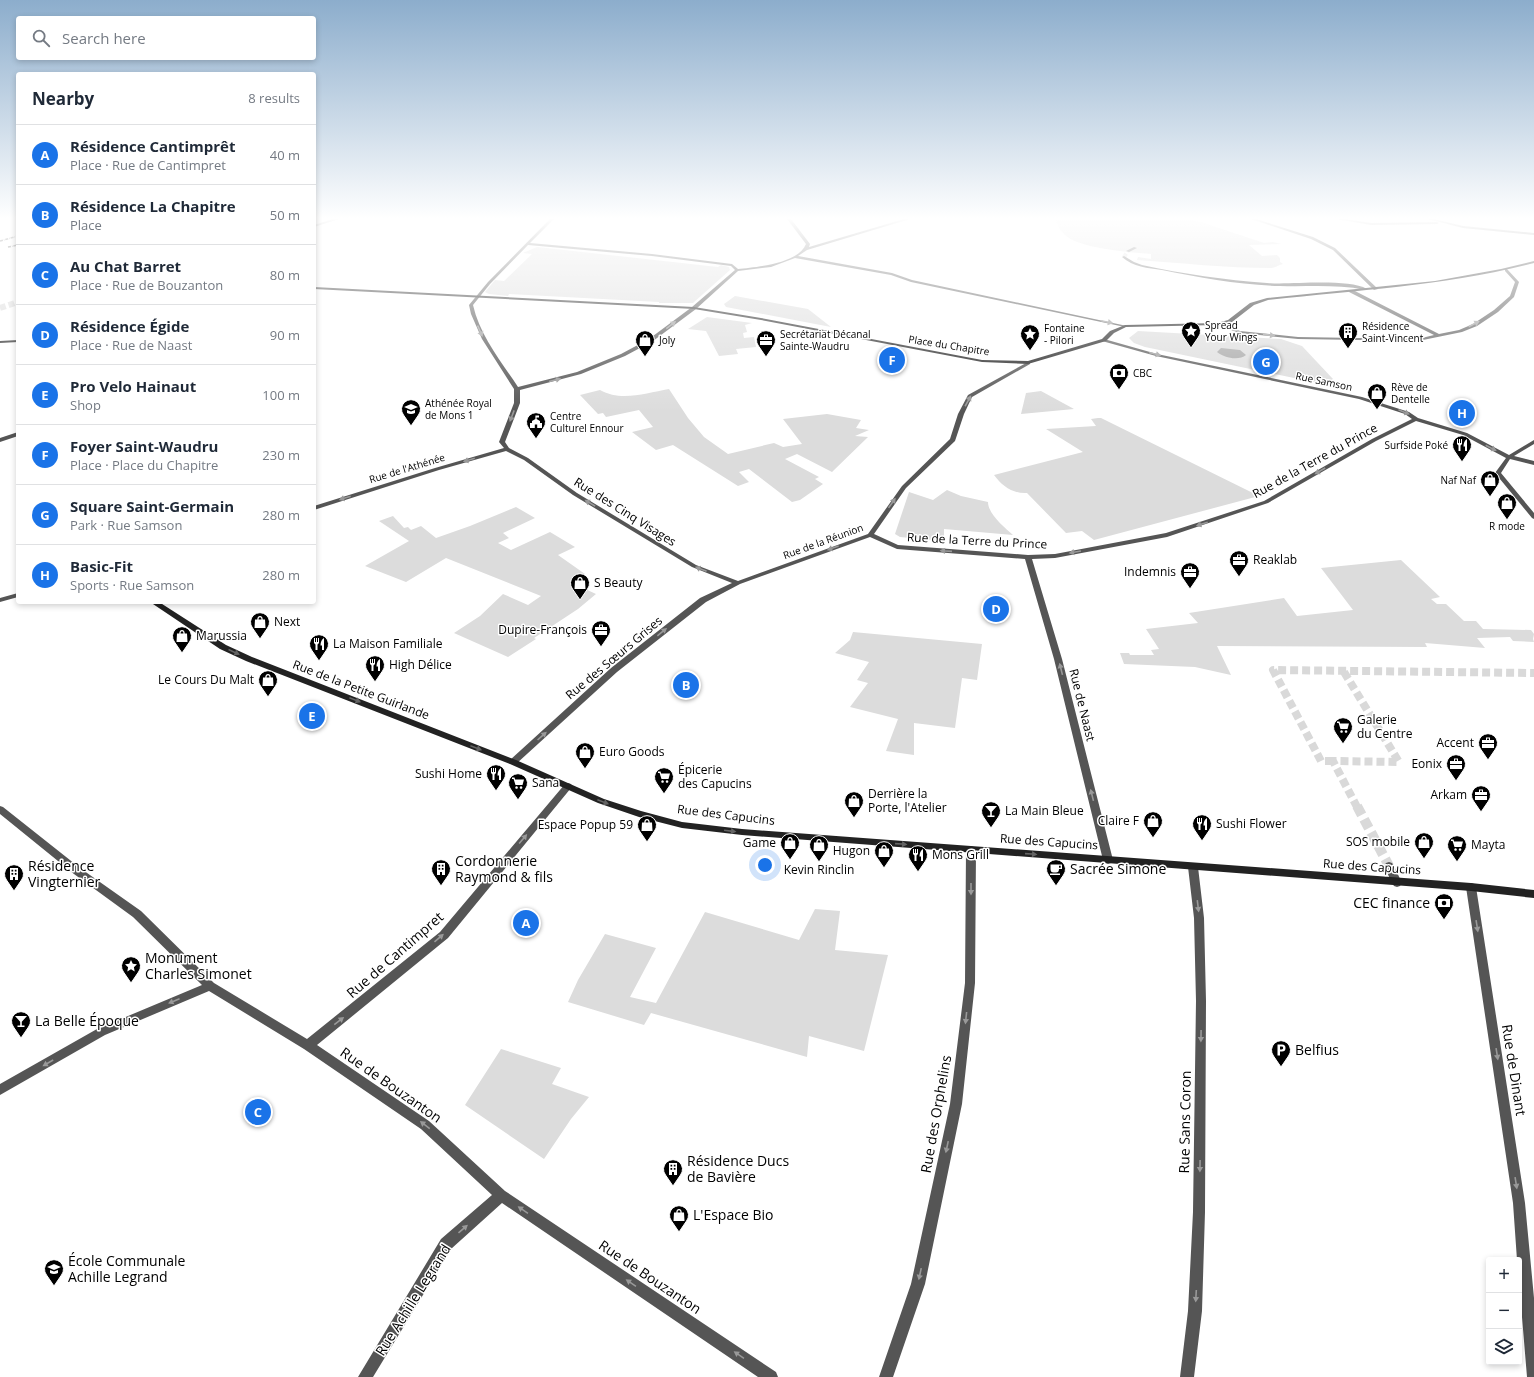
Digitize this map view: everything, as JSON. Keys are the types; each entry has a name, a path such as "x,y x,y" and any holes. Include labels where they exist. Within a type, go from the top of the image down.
{"street":[{"path":"491,283 471,305 473,314 486,342 502,364 517,389 517,403 502,442 507,449"},
{"path":"517,389 579,373 623,355 651,340 683,314 694,308 722,283"},
{"path":"922,283 1125,326 1205,326 1230,320 1252,304 1259,301 1422,283"},
{"path":"1258,283 1348,285 1365,290"},
{"path":"1371,283 1376,288"},
{"path":"1218,324 1239,332 1298,338 1418,340 1460,331 1475,325 1496,311 1512,296 1517,283"},
{"name":"Place du Chapitre","path":"316,288 694,308 761,319 974,360 1028,363 1104,340 1112,332 1125,326"},
{"path":"1351,291 1437,335"},
{"name":"Rue Samson","path":"1104,340 1156,355 1360,398 1407,413 1416,419 1465,434 1508,457 1534,463"},
{"path":"0,342 16,341"},
{"name":"Rue de la Réunion","path":"738,583 870,535 904,487 953,440 970,396 1028,363"},
{"name":"Rue de la Terre du Prince","path":"870,535 897,547 1028,557 1055,556 1167,535 1266,502 1374,440 1416,419"},
{"path":"0,440 16,435"},
{"path":"1534,442 1508,457 1498,473 1534,517"},
{"name":"Rue de l'Athénée","path":"316,507 437,469 507,449"},
{"name":"Rue des Cinq Visages","path":"507,449 526,459 575,494 694,566 738,583"},
{"name":"Rue de Naast","path":"1028,557 1058,659 1108,860"},
{"name":"Rue des Sœurs Grises","path":"513,762 614,670 702,600 738,583"},
{"path":"0,600 16,596"},
{"name":"Rue de la Petite Guirlande","path":"157,604 223,647 249,659 513,762 568,786"},
{"name":"Rue des Capucins","path":"568,786 601,801 639,814 682,825 742,832 1471,887 1534,894"},
{"name":"Rue de Cantimpret","path":"308,1045 444,935 568,786"},
{"name":"Rue de Bouzanton","path":"0,809 77,871 137,914 210,986 308,1045 425,1125 501,1195 771,1377"},
{"name":"Rue des Orphelins","path":"886,1377 918,1284 956,1104 970,983 971,850"},
{"path":"1389,866 1398,882"},
{"name":"Rue Sans Coron","path":"1187,1377 1195,1311 1200,1212 1202,1001 1199,918 1193,867"},
{"name":"Rue de Dinant","path":"1471,887 1519,1203 1534,1377"},
{"path":"0,1090 101,1032 210,986"},
{"name":"Rue Achille Legrand","path":"365,1377 446,1244 501,1195"}],"shaded area":[{"path":"492,283 715,283 693,303 659,303 509,294 508,296 489,294 485,292"},
{"path":"735,296 808,309 831,327 726,307 724,304"},
{"path":"707,317 752,323 745,325 747,332 743,333 744,338 754,337 756,347 736,349 738,354 719,356 706,331 688,329"},
{"path":"1138,331 1281,339 1302,346 1333,379 1323,384 1145,347 1134,343 1129,338"},
{"path":"1221,348 1240,350 1246,355 1240,358 1227,357 1217,352"},
{"path":"669,389 688,418 704,437 728,454 774,443 783,447 802,444 783,419 827,414 861,420 856,428 869,430 855,436 868,437 832,472 797,454 785,459 819,477 815,479 823,484 800,500 792,502 749,469 739,472 749,482 738,486 673,445 656,450 632,432 653,427 639,410 606,417 603,413 598,414 580,395 600,390 608,394 634,396"},
{"path":"1041,391 1074,409 1021,414 1026,393"},
{"path":"1101,418 1259,496 1094,540 1082,531 1066,533 1027,493 1013,491 1001,483 994,475 1083,452 1046,429 1096,426 1091,419"},
{"path":"947,490 961,496 988,502 994,516 1013,535 944,529 944,541 900,537 895,534 909,492 933,500"},
{"path":"516,507 535,518 503,533 509,538 498,543 511,550 550,532 575,547 558,555 585,574 570,582 596,594 578,609 508,657 454,633 480,616 503,594 528,605 541,596 446,558 406,582 365,566 409,541 379,521 393,516 404,528 408,527 411,530 421,526 436,538"},
{"path":"1401,560 1440,597 1431,599 1437,604 1446,604 1464,621 1476,621 1483,629 1531,630 1534,634 1534,642 1513,641 1510,637 1477,638 1485,648 1425,643 1427,647 1217,646 1231,675 1195,667 1124,664 1120,653 1129,653 1130,655 1154,655 1151,650 1159,649 1146,629 1198,623 1189,613 1284,598 1297,616 1353,610 1321,568"},
{"path":"853,632 982,644 977,680 962,678 955,728 914,723 914,755 886,751 898,719 850,707 868,683 857,680 869,662 835,653 850,640"},
{"path":"815,909 840,911 835,950 888,955 864,1051 809,1036 807,1057 651,1013 644,1025 568,1002 578,980 605,934 656,948 630,997 656,1003 705,912 799,940"},
{"path":"501,1049 561,1068 552,1084 589,1097 571,1119 544,1159 465,1105"}],"tunnel":[{"path":"0,308 16,303"},
{"path":"1333,761 1321,761 1273,670 1534,673"},
{"path":"1333,761 1399,762 1344,672"},
{"path":"1333,761 1357,807"},
{"path":"1357,806 1389,866"}],"place":[{"name":"Spread Your Wings","path":"1191,348"},
{"name":"Résidence Saint-Vincent","path":"1348,349"},
{"name":"Fontaine - Pilori","path":"1030,351"},
{"name":"Joly","path":"645,357"},
{"name":"Secrétariat Décanal Sainte-Waudru","path":"766,357"},
{"name":"Foyer Saint-Waudru","path":"892,360"},
{"name":"Square Saint-Germain","path":"1266,362"},
{"name":"CBC","path":"1119,390"},
{"name":"Rève de Dentelle","path":"1377,410"},
{"name":"Basic-Fit","path":"1462,413"},
{"name":"Athénée Royal de Mons 1","path":"411,426"},
{"name":"Centre Culturel Ennour","path":"536,439"},
{"name":"Surfside Poké","path":"1462,462"},
{"name":"Naf Naf","path":"1490,497"},
{"name":"R mode","path":"1507,520"},
{"name":"Reaklab","path":"1239,577"},
{"name":"Indemnis","path":"1190,589"},
{"name":"S Beauty","path":"580,600"},
{"name":"Résidence Égide","path":"996,609"},
{"name":"Next","path":"260,639"},
{"name":"Dupire-François","path":"601,647"},
{"name":"Marussia","path":"182,653"},
{"name":"La Maison Familiale","path":"319,661"},
{"name":"High Délice","path":"375,682"},
{"name":"Résidence La Chapitre","path":"686,685"},
{"name":"Le Cours Du Malt","path":"268,697"},
{"name":"Pro Velo Hainaut","path":"312,716"},
{"name":"Galerie du Centre","path":"1343,744"},
{"name":"Accent","path":"1488,760"},
{"name":"Euro Goods","path":"585,769"},
{"name":"Eonix","path":"1456,781"},
{"name":"Sushi Home","path":"496,791"},
{"name":"Épicerie des Capucins","path":"664,794"},
{"name":"Sana","path":"518,800"},
{"name":"Arkam","path":"1481,812"},
{"name":"Derrière la Porte, l'Atelier","path":"854,818"},
{"name":"La Main Bleue","path":"991,828"},
{"name":"Claire F","path":"1153,838"},
{"name":"Sushi Flower","path":"1202,841"},
{"name":"Espace Popup 59","path":"647,842"},
{"name":"SOS mobile","path":"1424,859"},
{"name":"Game","path":"790,860"},
{"name":"Kevin Rinclin","path":"819,862"},
{"name":"Mayta","path":"1457,862"},
{"name":"Hugon","path":"884,868"},
{"name":"Mons Grill","path":"918,872"},
{"name":"Cordonnerie Raymond & fils","path":"441,886"},
{"name":"Sacrée Simone","path":"1056,886"},
{"name":"Résidence Vingternier","path":"14,891"},
{"name":"CEC finance","path":"1444,920"},
{"name":"Résidence Cantimprêt","path":"526,923"},
{"name":"Monument Charles Simonet","path":"131,983"},
{"name":"La Belle Époque","path":"21,1038"},
{"name":"Belfius","path":"1281,1067"},
{"name":"Au Chat Barret","path":"258,1112"},
{"name":"Résidence Ducs de Bavière","path":"673,1186"},
{"name":"L'Espace Bio","path":"679,1232"},
{"name":"École Communale Achille Legrand","path":"54,1286"}]}
